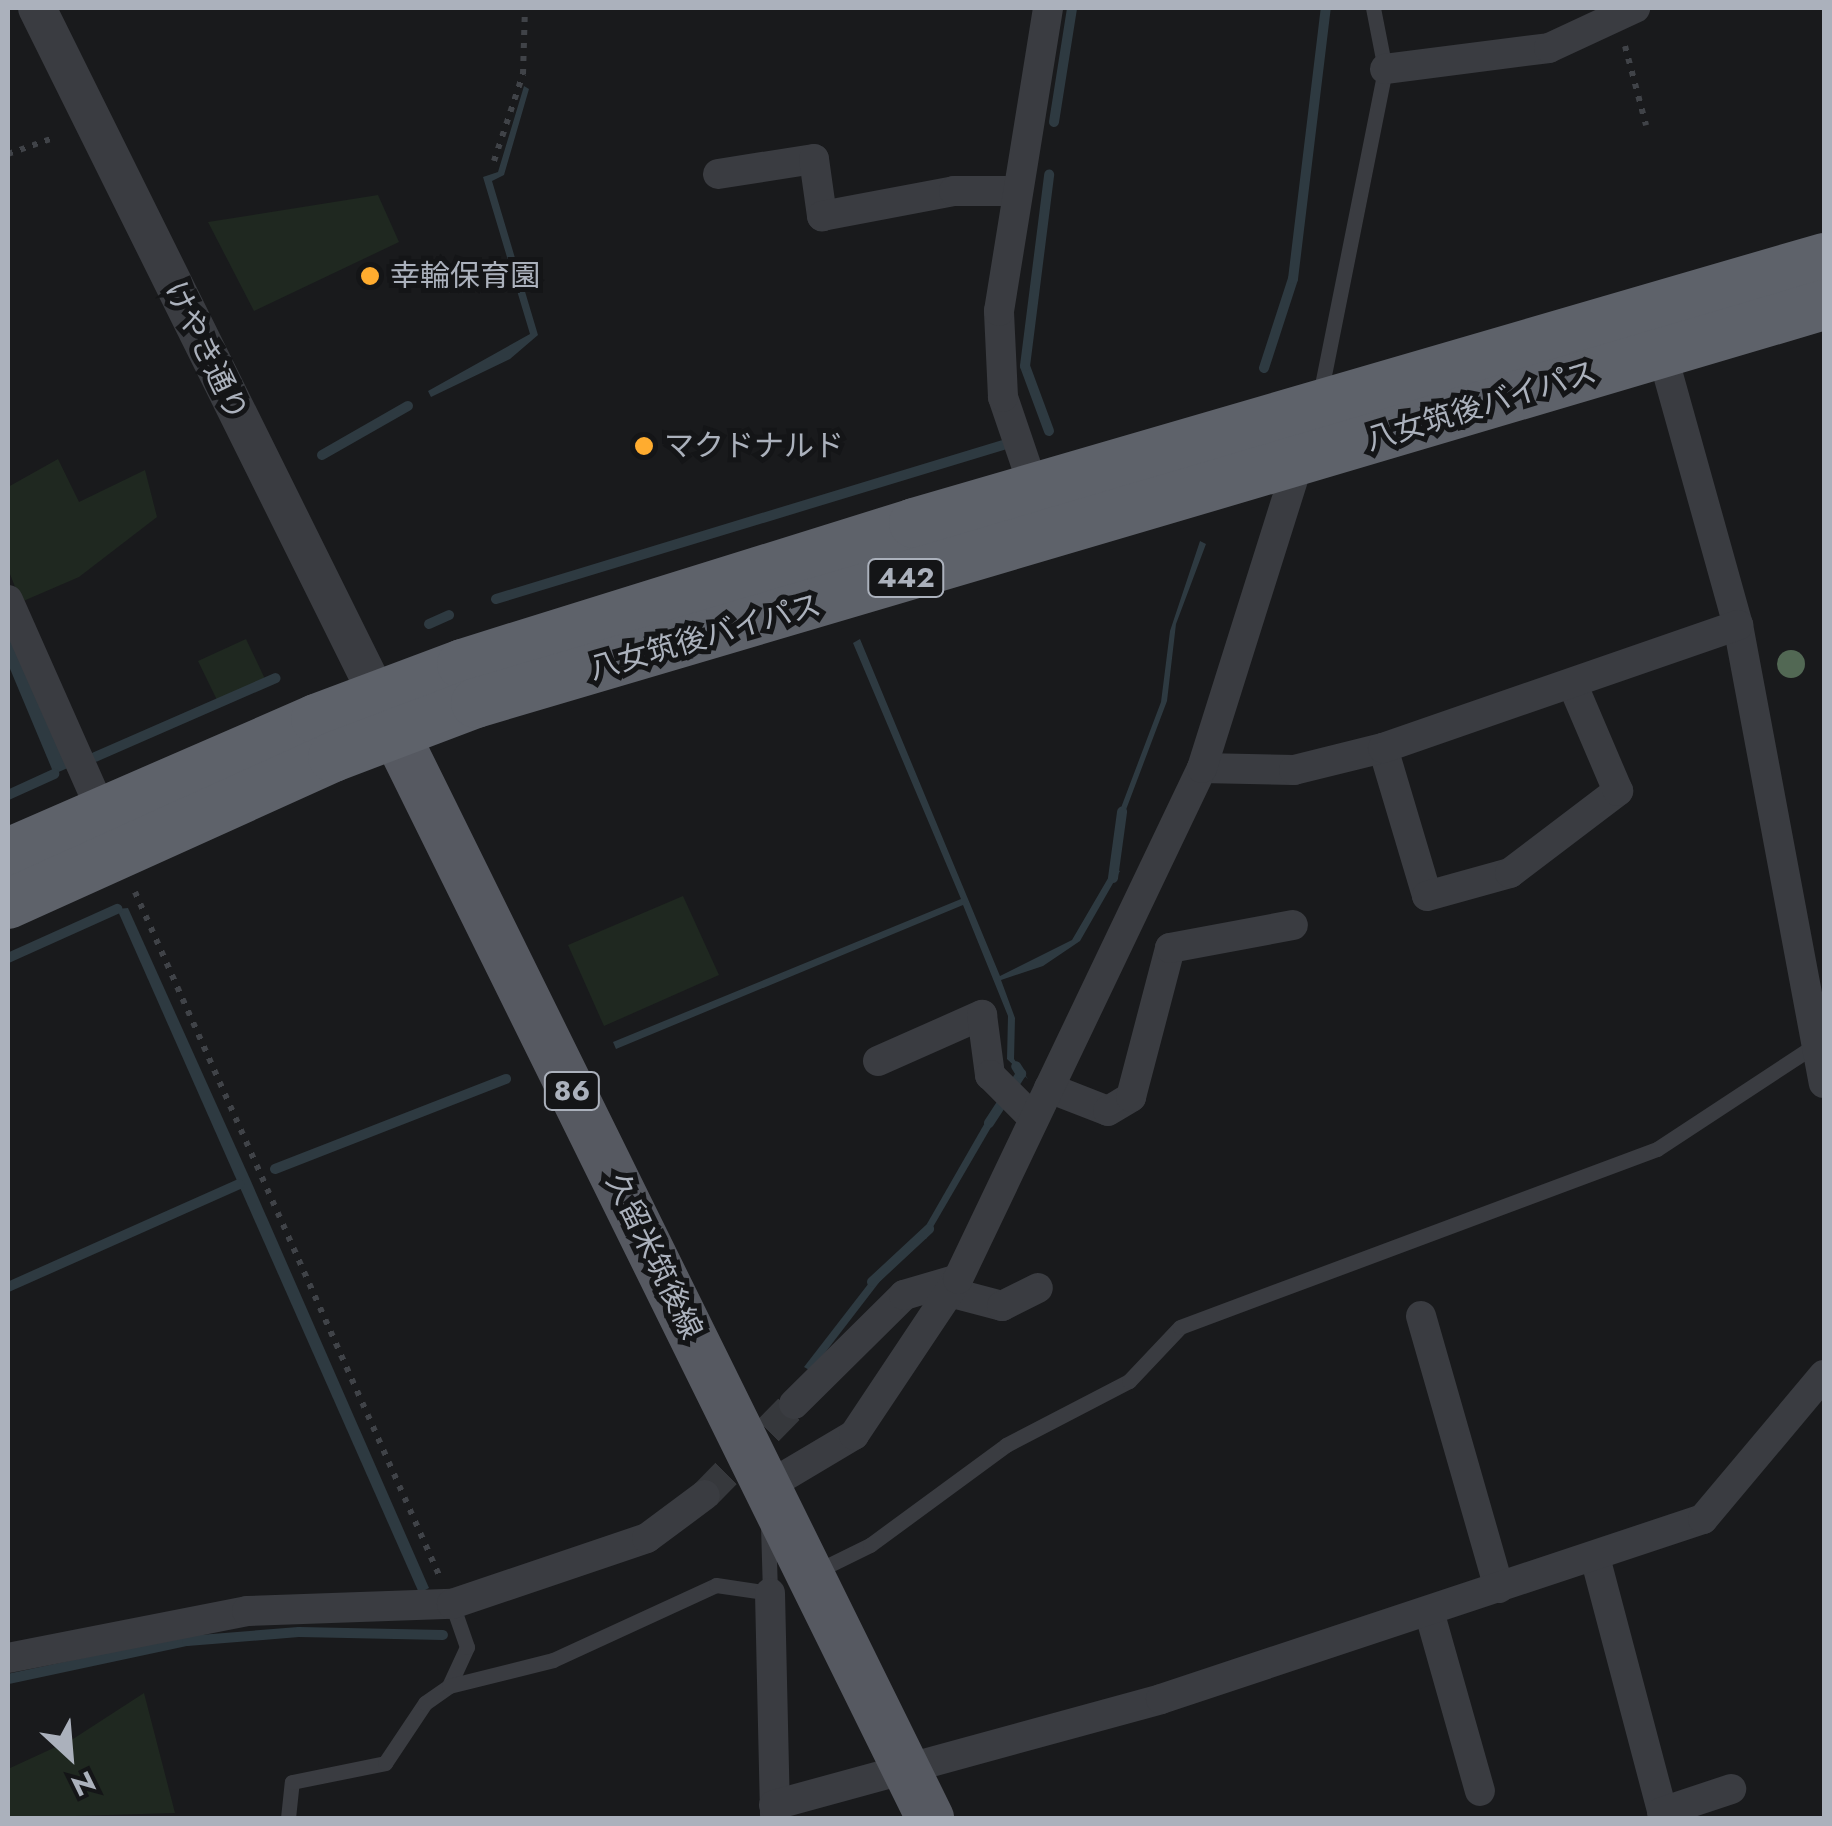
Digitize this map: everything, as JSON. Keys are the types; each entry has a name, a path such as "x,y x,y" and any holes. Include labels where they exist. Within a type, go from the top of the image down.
{"highway":[{"name":"八女筑後バイパス","path":"8,904 111,833 386,713 1042,513 1316,408 1824,258"},
{"name":"八女筑後バイパス","path":"1042,513 1298,463 1824,305"},
{"name":"八女筑後バイパス","path":"8,853 111,833"}],"main road":[{"name":"久留米筑後線","path":"386,713 768,1486 790,1584 905,1770 930,1818"}],"street":[{"name":"けやき通り","path":"36,8 386,713"},
{"path":"1042,513 1003,398 998,311 1048,8"},
{"path":"1385,69 1549,48 1571,21 1626,12"},
{"path":"718,174 814,158 822,216 954,191 1018,191"},
{"path":"1662,352 1738,625 1824,1083"},
{"path":"768,1486 854,1435 954,1286 1202,768 1316,408"},
{"path":"8,600 111,833"},
{"path":"1202,768 1294,770 1384,748 1738,625"},
{"path":"1384,748 1427,896 1510,873 1618,790 1572,683"},
{"path":"1049,1088 1108,1111 1131,1097 1170,948 1292,925"},
{"path":"878,1061 982,1015 990,1076 1034,1119"},
{"path":"794,1404 904,1295 954,1286 1002,1306 1038,1288"},
{"path":"1422,1316 1499,1588"},
{"path":"790,1584 774,1812 905,1770 1161,1699 1704,1519 1824,1375"},
{"path":"8,1658 247,1611 452,1604 647,1538 705,1496"},
{"path":"1595,1557 1663,1815 1731,1788"},
{"path":"1429,1611 1480,1790"}],"lane":[{"path":"1316,408 1385,69 1374,8"},
{"path":"288,1818 292,1782 385,1763 426,1702 450,1686 552,1660 716,1585 790,1584 870,1545 1006,1445 1129,1381 1180,1327 1657,1149 1817,1044"},
{"path":"450,1686 467,1647 452,1604"}],"path":[{"path":"494,161 523,74 525,8"},
{"path":"1626,12 1646,125"},
{"path":"8,154 56,136"},
{"path":"111,833 452,1604"}],"shaded area":[{"path":"524,86 529,89 504,175 492,181 538,335 510,359 431,397 428,391 530,334 483,177 498,172"},
{"path":"378,195 399,242 254,311 208,222"},
{"path":"58,459 79,502 145,470 157,517 79,577 21,602 8,569 8,487"},
{"path":"1200,541 1206,544 1176,624 1167,701 1121,823 1116,821 1161,702 1170,631"},
{"path":"8,632 70,767 54,774 8,664"},
{"path":"246,639 265,679 217,700 198,661"},
{"path":"860,639 1000,976 1072,940 1114,868 1120,871 1080,941 1043,966 1001,980 1015,1018 1014,1059 1028,1079 1007,1059 1008,1016 963,905 616,1049 613,1042 961,899 853,643"},
{"path":"683,896 719,975 604,1026 568,945"},
{"path":"128,908 429,1588 419,1593 117,909"},
{"path":"990,1114 997,1117 926,1239 920,1236"},
{"path":"879,1270 884,1276 811,1371 804,1367"},
{"path":"144,1693 175,1813 8,1818 8,1769 73,1739"}],"waterway":[{"path":"1054,122 1072,8"},
{"path":"1264,368 1293,279 1326,8"},
{"path":"1049,175 1025,366 1049,431"},
{"path":"322,455 408,406"},
{"path":"496,599 1003,445"},
{"path":"429,624 449,615"},
{"path":"95,757 276,678"},
{"path":"8,795 54,774"},
{"path":"1113,878 1122,812"},
{"path":"8,958 117,909"},
{"path":"989,1123 1021,1074 1016,1066"},
{"path":"275,1169 506,1079"},
{"path":"8,1287 239,1184"},
{"path":"872,1282 929,1229"},
{"path":"8,1679 187,1641 299,1632 443,1635"}],"tunnel":[{"path":"705,1495 794,1404"}],"place":[{"name":"幸輪保育園","path":"370,276"},
{"name":"マクドナルド","path":"644,446"}]}
